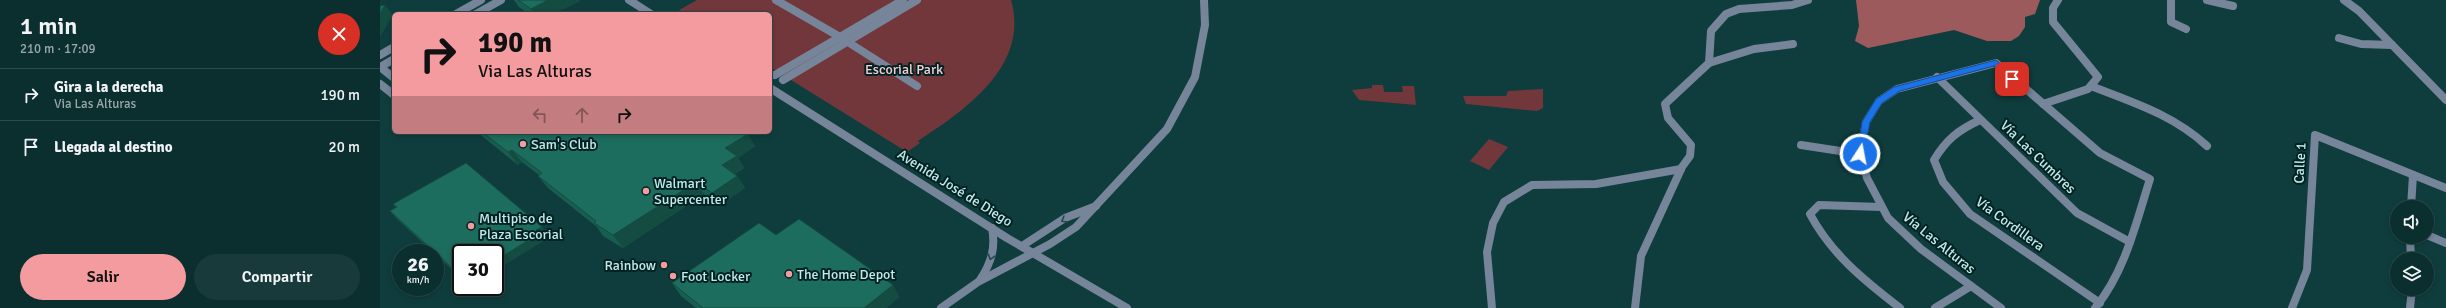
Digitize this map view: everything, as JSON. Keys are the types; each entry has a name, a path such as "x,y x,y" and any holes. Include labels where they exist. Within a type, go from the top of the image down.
{"street":[{"path":"460,12 481,0"},
{"path":"480,12 501,0"},
{"path":"629,0 648,12"},
{"path":"776,0 840,37 917,86"},
{"path":"775,75 903,0"},
{"path":"783,80 917,0"},
{"path":"941,308 978,282 1032,252 1050,244 1076,227 1100,204 1109,191 1167,129 1184,100 1195,77 1201,54 1205,25 1204,0"},
{"path":"1709,63 1711,31 1726,14 1738,9 1792,5 1808,0"},
{"path":"2042,104 2088,89 2098,77 2053,22 2053,8 2058,0"},
{"path":"2171,0 2171,22 2186,29"},
{"path":"2207,0 2233,6"},
{"path":"2344,0 2359,11 2446,100"},
{"path":"2339,38 2361,44 2392,45"},
{"path":"1635,308 1641,256 1681,169 1690,156 1691,145 1668,118 1665,104 1709,63 1754,49 1793,44"},
{"path":"380,55 392,48"},
{"path":"392,60 380,67 392,76"},
{"name":"Vía Las Alturas","path":"2002,308 1921,249 1888,218 1867,178 1860,154 1866,122 1879,101 1897,89 1937,77 1996,63 2042,104"},
{"name":"Vía Las Cumbres","path":"1937,77 2077,213 2130,242"},
{"path":"380,84 384,89"},
{"path":"2091,86 2172,120 2199,137 2207,146"},
{"name":"Avenida José de Diego","path":"772,89 992,228 1127,308"},
{"path":"2042,104 2100,153 2150,179 2130,242 2098,306"},
{"name":"Vía Cordillera","path":"1980,120 1956,131 1944,141 1934,160 1943,182 1970,214 2098,306"},
{"name":"Calle 1","path":"2292,308 2307,270 2315,134 2446,188"},
{"path":"1801,145 1860,154"},
{"path":"1492,308 1488,252 1493,223 1504,202 1532,185 1596,184 1681,169"},
{"path":"2411,200 2413,174"},
{"path":"1022,246 1066,218 1100,204"},
{"path":"1881,207 1819,205 1810,214 1827,240 1856,273 1900,308"},
{"path":"978,282 987,270 993,252 994,237 992,228"},
{"path":"2434,238 2446,243"},
{"path":"1935,308 1971,286"},
{"path":"2410,308 2411,296"}],"green space":[{"name":"Escorial Park","path":"697,0 1011,0 1014,24 1011,46 1002,65 989,84 955,115 918,141 920,143 907,152 772,68 772,12 682,12 679,10"},
{"path":"1372,85 1383,85 1384,92 1403,92 1402,86 1414,86 1416,105 1359,100 1352,90 1372,88"},
{"path":"1543,89 1543,108 1537,111 1466,104 1463,96 1506,96 1508,91"},
{"path":"1489,139 1508,147 1489,170 1470,161"}],"shaded area":[{"path":"1856,0 2040,0 2035,14 2025,17 2025,27 2019,36 2011,41 1987,41 1954,30 1868,48 1855,41 1859,26"}],"building":[{"path":"518,0 548,0 531,9"},
{"path":"385,5 380,14 380,6"},
{"name":"Walmart Supercenter","path":"485,134 748,134 725,148 737,156 722,165 737,176 712,193 696,182 613,235 594,223 596,221 538,176 542,173 512,150 508,152"},
{"name":"Multipiso de Plaza Escorial","path":"466,163 542,227 536,230 540,233 504,255 504,244 452,244 452,268 444,260 444,244 426,244 390,211 397,207 393,204"},
{"name":"The Home Depot","path":"799,219 893,285 864,308 703,308 672,283 759,223 776,235"}],"place":[{"name":"Sam's Club","path":"523,144"},
{"name":"Walmart Supercenter","path":"646,191"},
{"name":"Multipiso de Plaza Escorial","path":"471,226"},
{"name":"Rainbow","path":"664,265"},
{"name":"The Home Depot","path":"789,274"},
{"name":"Foot Locker","path":"673,276"}],"route":[{"path":"1860,154 1866,122 1879,101 1897,89 1925,80 1996,63 2001,70 2012,79"}]}
